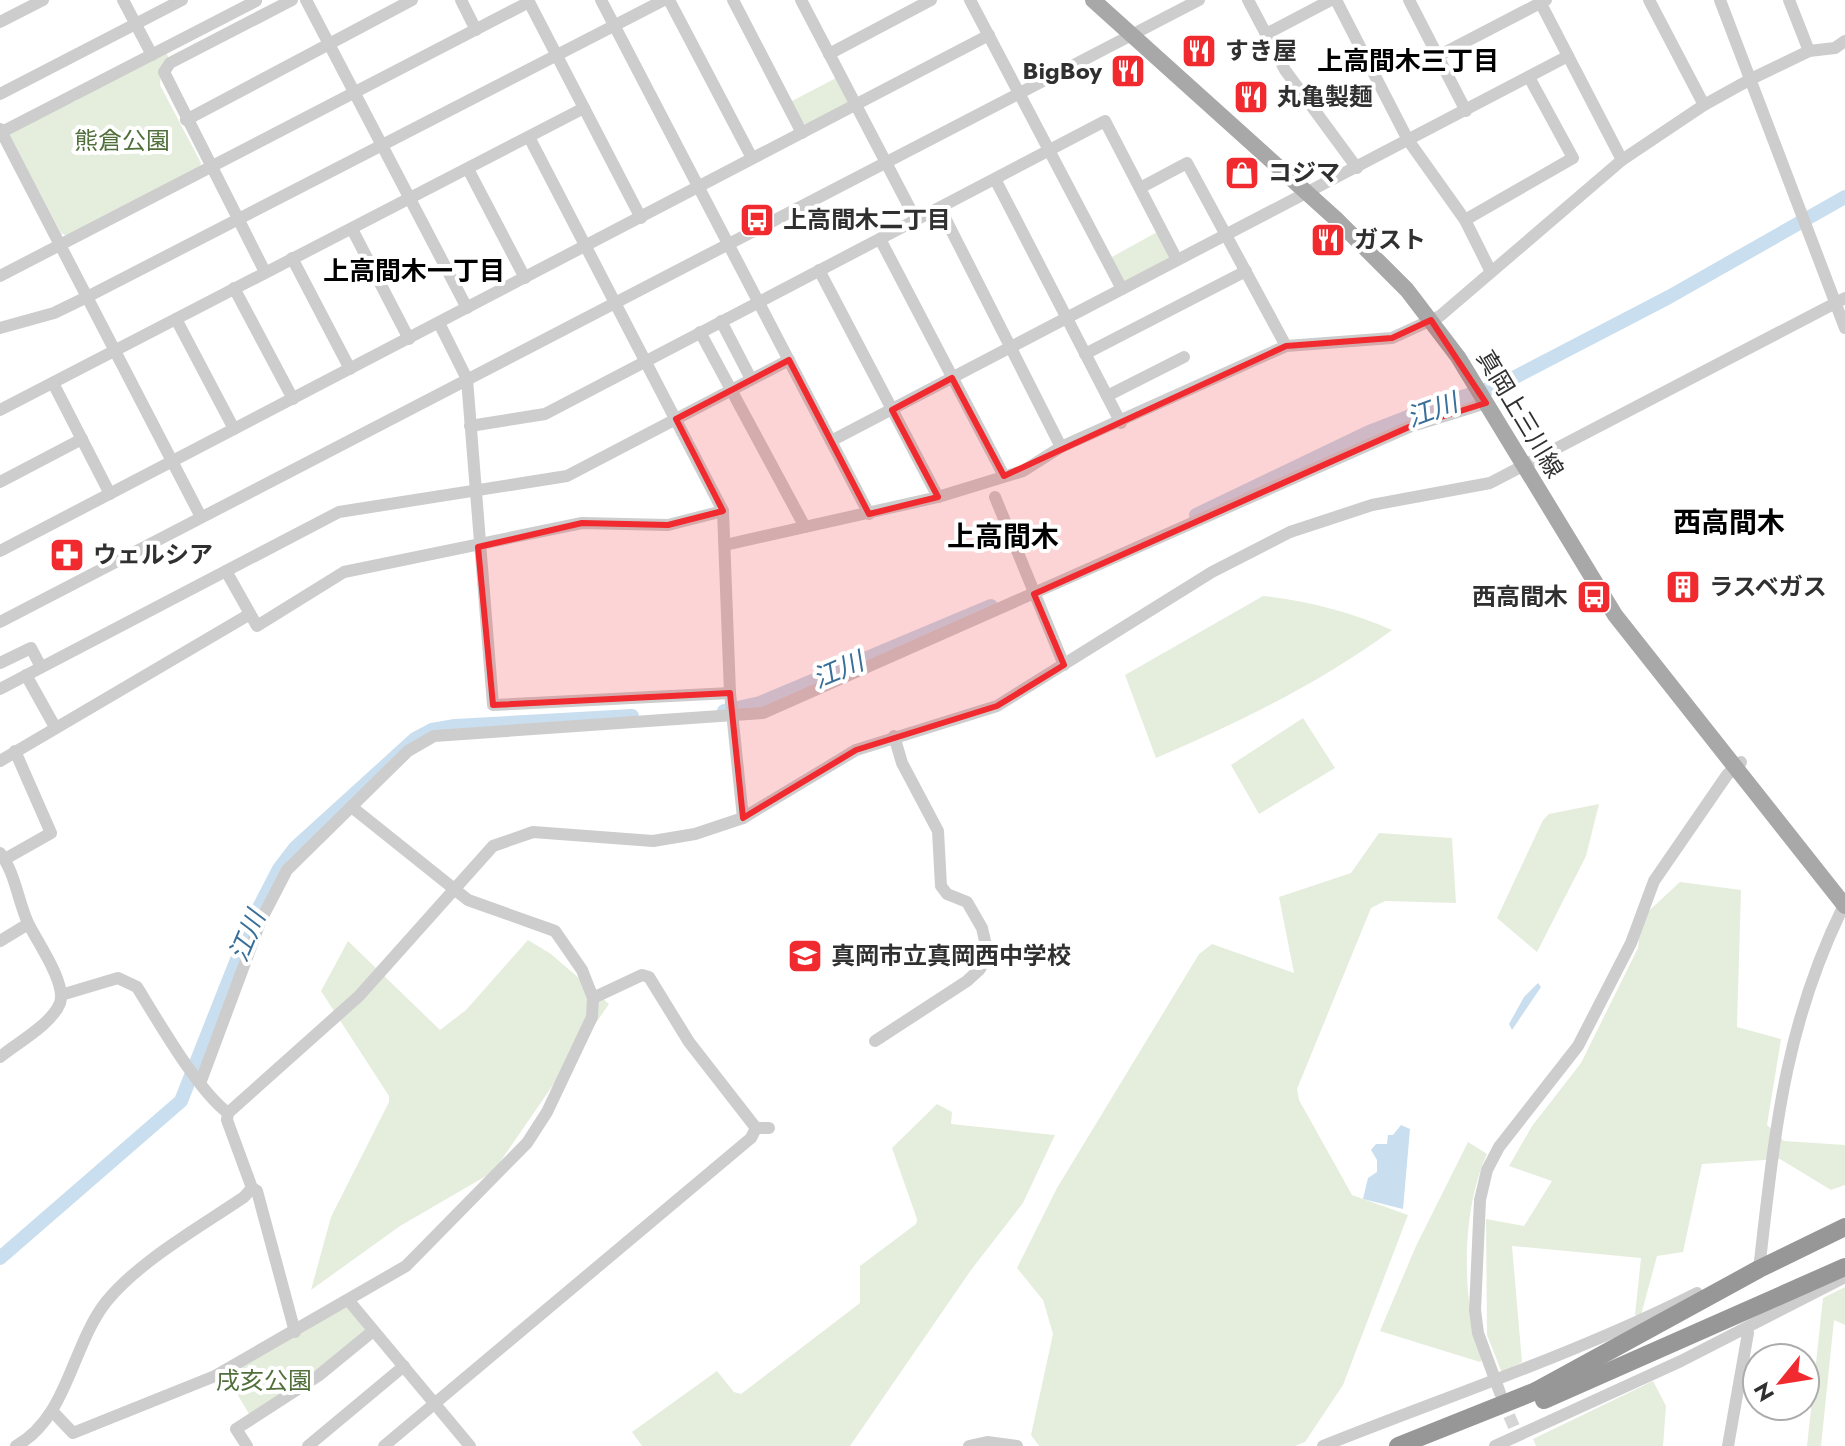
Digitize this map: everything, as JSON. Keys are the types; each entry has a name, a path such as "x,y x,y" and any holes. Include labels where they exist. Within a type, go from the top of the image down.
{"highway":[{"path":"1398,1446 1538,1396 1759,1269 1845,1227"},
{"path":"1431,1446 1538,1396 1845,1267"}],"main road":[{"name":"真岡上三川線","path":"1093,0 1137,32"},
{"name":"真岡上三川線","path":"1109,0 1137,32 1310,192 1392,261 1479,372 1529,466"},
{"name":"真岡上三川線","path":"1435,318 1486,403 1622,609 1737,765 1845,901"}],"street":[{"path":"0,22 43,0"},
{"path":"123,0 152,55"},
{"path":"0,94 182,0"},
{"path":"201,517 1,134 256,0 264,14"},
{"path":"265,272 164,72 170,63 292,0"},
{"path":"306,0 467,308"},
{"path":"186,120 412,0"},
{"path":"461,0 476,30"},
{"path":"601,0 869,514"},
{"path":"0,328 54,313 87,297 666,0 752,158"},
{"path":"733,0 802,133"},
{"path":"829,54 931,0"},
{"path":"970,0 1122,289"},
{"path":"0,622 1199,0"},
{"path":"1248,0 1285,70 1357,168"},
{"path":"1266,34 1333,0 1408,140 1465,220 1491,272"},
{"path":"1409,0 1466,111"},
{"path":"1649,0 1704,105"},
{"path":"1720,0 1802,210 1841,300 1845,328"},
{"path":"1789,0 1809,51"},
{"path":"0,276 529,1 641,218"},
{"path":"806,1 829,54 916,220"},
{"path":"1438,56 1542,1 1622,160"},
{"path":"0,551 989,35"},
{"path":"725,545 938,497 1023,471 1061,447 1121,423 1286,346 1392,338 1435,318 1622,160 1704,105 1809,51 1835,48 1845,41"},
{"path":"831,441 1530,79 1568,56"},
{"path":"1465,220 1573,158 1530,79"},
{"path":"0,410 584,108"},
{"path":"470,426 545,414 1105,121 1177,260"},
{"path":"529,137 723,511 730,693 743,818"},
{"path":"1140,188 1187,163 1286,346"},
{"path":"468,169 525,278"},
{"path":"995,179 1121,423"},
{"path":"940,208 1061,447"},
{"path":"352,229 409,339"},
{"path":"880,239 1004,476"},
{"path":"292,258 350,369"},
{"path":"819,270 938,497"},
{"path":"1085,354 1246,271"},
{"path":"234,288 293,399"},
{"path":"295,1332 264,1211 257,1191 252,1188 227,1120 228,1113 359,996 479,858 514,836 533,832 653,841 695,834 743,818 844,757 894,736 997,706 1212,572 1290,532 1372,505 1476,488 1529,466 1841,300"},
{"path":"176,319 234,429"},
{"path":"721,321 751,379"},
{"path":"439,323 467,379 493,705 730,693"},
{"path":"700,332 805,527"},
{"path":"1107,396 1184,357"},
{"path":"0,689 339,512 567,476 789,360"},
{"path":"53,383 110,494"},
{"path":"201,1081 261,920 287,870 408,751 434,736 732,718 763,713 1409,427 1486,403"},
{"path":"0,482 82,439"},
{"path":"995,497 1064,665"},
{"path":"226,571 257,626 344,572 408,557 478,547 582,523 668,525 723,511"},
{"path":"0,761 250,614"},
{"path":"0,663 31,648 41,667"},
{"path":"26,675 55,727"},
{"path":"875,1041 967,981 980,969 988,954 982,928 967,902 947,894 941,886 938,831 902,763 894,736"},
{"path":"0,1057 39,1026 60,1004 61,995 45,952 28,924 2,856 51,833 15,751"},
{"path":"1498,1388 1478,1333 1475,1310 1480,1200 1487,1170 1499,1147 1578,1046 1631,943 1654,881 1737,765"},
{"path":"53,1412 73,1433 215,1376 349,1301 406,1266 527,1143 547,1112 592,1017 593,998 582,970 555,931 468,900 353,808"},
{"path":"1323,1446 1498,1388 1734,1275 1759,1269 1786,1063 1804,996 1845,901"},
{"path":"0,941 28,924"},
{"path":"384,1446 762,1128 689,1042 649,977 642,975 593,998"},
{"path":"61,995 118,978 128,980 137,987 218,1106 228,1113"},
{"path":"16,1446 44,1426 53,1412 85,1333 108,1300 165,1251 244,1197 252,1188"},
{"path":"1495,1446 1746,1329 1845,1277"},
{"path":"349,1301 469,1445"},
{"path":"1728,1446 1748,1333 1746,1329"},
{"path":"247,1446 236,1429 318,1376 373,1331"},
{"path":"310,1445 404,1366"},
{"path":"969,1446 987,1442 1017,1446"}],"highlighted area":[{"path":"1431,320 1486,403 1409,427 1034,594 1064,665 997,706 856,750 743,818 730,693 493,705 478,547 582,523 668,525 723,511 676,419 789,360 869,514 938,497 892,410 952,378 1004,476 1286,346 1392,338"}],"green space":[{"name":"熊倉公園","path":"166,51 169,59 162,64 160,85 201,163 199,170 67,236 61,233 8,132 51,109 76,101 95,86"},
{"path":"838,77 850,99 847,106 807,125 801,122 790,102"},
{"path":"1159,231 1170,259 1128,282 1122,281 1110,258"},
{"path":"1263,596 1329,608 1392,630 1278,701 1156,758 1125,675"},
{"path":"1303,718 1335,768 1259,814 1231,765"},
{"path":"1599,804 1586,856 1537,952 1497,918 1543,820 1549,814"},
{"path":"1379,833 1452,838 1456,903 1385,901 1371,908 1297,1089 1299,1100 1352,1195 1408,1215 1343,1385 1305,1442 1295,1446 1039,1446 1031,1435 1053,1334 1043,1300 1017,1268 1057,1188 1199,954 1212,944 1294,973 1279,897 1351,873"},
{"path":"1680,882 1741,890 1737,1027 1781,1039 1767,1125 1784,1141 1845,1145 1845,1185 1831,1190 1780,1159 1702,1164 1683,1252 1657,1256 1641,1315 1635,1315 1641,1258 1512,1246 1522,1362 1502,1373 1487,1335 1486,1219 1524,1226 1552,1181 1509,1166 1532,1126 1581,1063 1638,948 1641,918"},
{"path":"528,940 551,954 609,1004 493,1172 400,1226 311,1290 331,1217 389,1102 389,1096 321,991 348,941 440,1030 466,1010"},
{"path":"937,1104 952,1112 951,1124 1055,1135 1023,1203 971,1270 850,1446 642,1446 632,1432 717,1371 734,1392 741,1394 860,1303 860,1266 916,1224 917,1219 892,1148"},
{"path":"1468,1142 1487,1154 1472,1202 1467,1257 1470,1312 1480,1362 1380,1331 1416,1246"},
{"path":"1845,1287 1845,1325 1834,1320 1821,1446 1807,1446 1810,1422 1821,1422 1821,1342 1818,1342 1823,1298"},
{"name":"戌亥公園","path":"349,1301 373,1331 252,1419 224,1372"},
{"path":"1653,1381 1666,1406 1663,1446 1536,1446 1533,1439"}],"water":[{"path":"1538,983 1541,987 1512,1030 1509,1024 1524,997"},
{"path":"1401,1125 1410,1129 1403,1209 1363,1199 1368,1178 1377,1172 1377,1160 1371,1150 1376,1144 1387,1144 1388,1135 1393,1135"}],"waterway":[{"name":"江川","path":"1196,515 1369,432 1498,386 1669,297 1845,197"},
{"name":"江川","path":"724,711 760,703 991,606"},
{"name":"江川","path":"0,1258 181,1101 253,919 279,869 295,848 415,739 432,730 455,726 632,716"}],"tunnel":[{"path":"1502,1399 1515,1429"}],"place":[{"name":"すき屋","path":"1199,51"},
{"name":"BigBoy","path":"1128,71"},
{"name":"丸亀製麺","path":"1251,97"},
{"name":"コジマ","path":"1242,173"},
{"name":"上高間木二丁目","path":"757,220"},
{"name":"ガスト","path":"1328,240"},
{"name":"ウェルシア","path":"67,555"},
{"name":"ラスベガス","path":"1683,587"},
{"name":"西高間木","path":"1594,597"},
{"name":"真岡市立真岡西中学校","path":"805,956"}],"district":[{"name":"上高間木三丁目","path":"1408,61"},
{"name":"上高間木一丁目","path":"414,271"},
{"name":"西高間木","path":"1729,522"},
{"name":"上高間木","path":"1003,536"}]}
